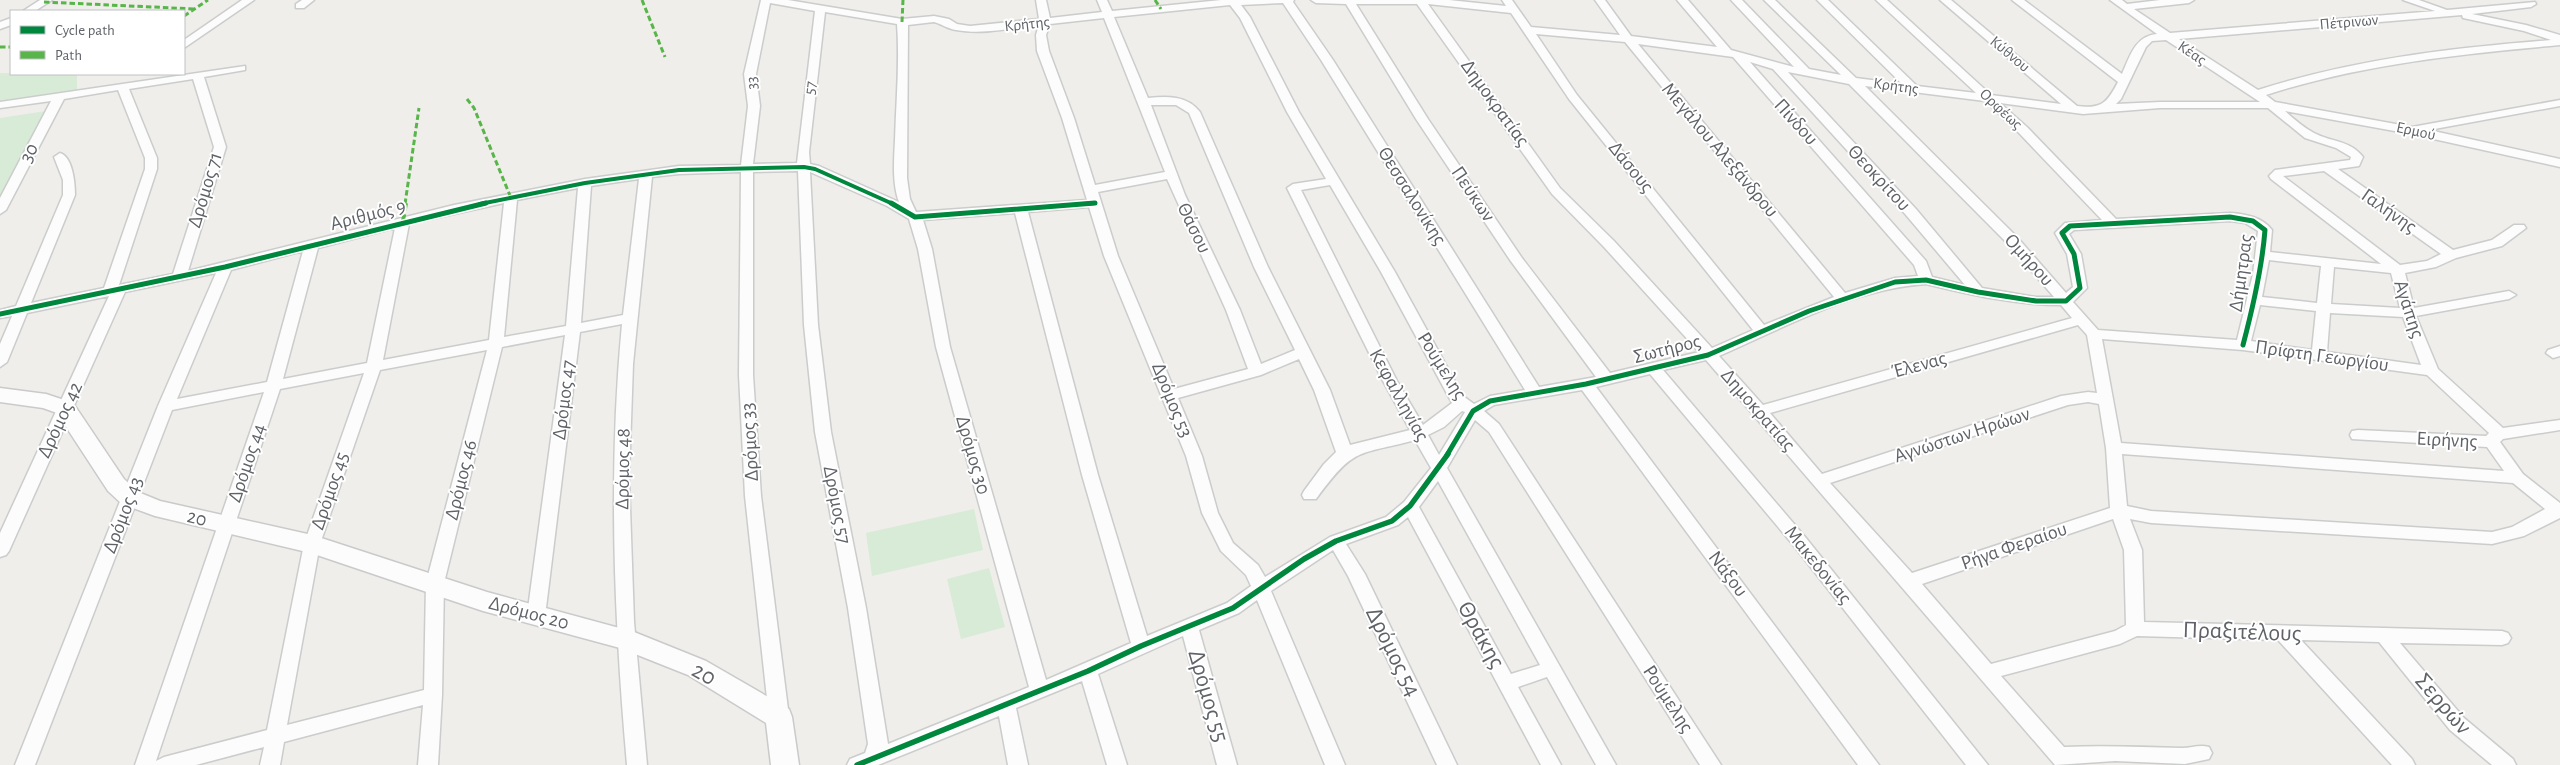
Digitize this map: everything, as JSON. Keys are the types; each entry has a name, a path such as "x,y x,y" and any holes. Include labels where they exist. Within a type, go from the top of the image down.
{"street":[{"path":"30,10 47,0"},
{"path":"185,44 249,0"},
{"name":"Κρήτης","path":"768,0 902,22 934,19 946,21 954,27 970,29 1108,15 1158,5 1288,0"},
{"name":"33","path":"746,167 754,106 750,74 768,0"},
{"name":"Δρόμος 53","path":"1041,0 1045,22 1040,35 1043,51 1068,118 1111,256 1194,456 1210,513 1227,547 1252,570 1335,765"},
{"name":"Θάσου","path":"1102,0 1159,138 1179,194 1248,344 1256,372"},
{"name":"Θεσσαλονίκης","path":"1288,0 1328,60 1535,393"},
{"path":"1316,0 1350,2 1420,1 1514,10"},
{"path":"1420,1 1426,0"},
{"name":"Δάσους","path":"1507,0 1573,97 1760,331"},
{"name":"Μεγάλου Αλεξάνδρου","path":"1600,0 1628,39 1842,298"},
{"name":"Πίνδου","path":"1682,0 1733,54 1921,264 1926,280"},
{"path":"1736,0 1805,72"},
{"name":"Ομήρου","path":"1769,0 1854,80 2012,240 2094,334"},
{"path":"1822,0 1914,89"},
{"name":"Ορφέως","path":"1881,0 1992,100 2101,208 2113,224"},
{"name":"Κύθνου","path":"1945,0 2074,109"},
{"path":"2017,0 2124,81 2115,99 2104,109"},
{"name":"Κέας","path":"2115,0 2256,94 2309,135 2343,146 2357,157 2355,163 2328,168"},
{"path":"2124,7 2189,0"},
{"path":"2408,0 2451,13 2526,28 2560,41"},
{"name":"Ρούμελης","path":"1232,1 1245,17 1293,112 1388,272 1458,399 1494,428 1710,765"},
{"name":"Δημοκρατίας","path":"1420,1 1556,190 1609,244 1759,411 1909,581 2063,761"},
{"name":"Πεύκων","path":"1350,2 1422,119 1506,244 1606,379"},
{"name":"Πέτρινων","path":"2124,81 2145,40 2157,36 2451,13 2531,4"},
{"name":"57","path":"809,250 803,152 820,9"},
{"name":"Δρόμος 30","path":"902,22 901,167 904,205 912,215 925,249 943,347 1040,690"},
{"name":"Κρήτης","path":"1526,30 1628,39 1733,54 1776,66 1854,80 1992,100 2074,109 2160,105 2270,105"},
{"path":"2256,94 2312,76 2400,58 2560,41"},
{"name":"Θεοκρίτου","path":"1776,66 1911,212 1978,292"},
{"path":"0,105 123,88 175,75 198,75 241,68"},
{"name":"Δρόμος 71","path":"178,277 220,146 198,75"},
{"name":"Δρόμος 42","path":"0,550 65,408 115,291 151,169 150,158 123,88"},
{"name":"30","path":"2,203 59,97"},
{"path":"1143,102 1185,103 1194,112 1261,267 1322,390 1345,454 1337,460 1310,495"},
{"path":"2411,130 2560,103"},
{"name":"Ερμού","path":"2270,105 2411,130 2560,162"},
{"path":"0,362 69,195 69,180 60,156"},
{"name":"Αριθμός 9","path":"0,314 225,267 403,221 585,183 646,174 746,167 804,167 815,169 881,198 912,215"},
{"name":"Δρόμος 33","path":"746,167 746,375 753,496 779,717"},
{"name":"Αγάπης","path":"2328,168 2276,174 2275,176 2397,270 2408,313 2432,371 2496,438 2517,478 2559,511"},
{"name":"Γαλήνης","path":"2328,168 2451,255"},
{"name":"Δρόμος 48","path":"637,765 625,639 621,478 631,318 646,174"},
{"path":"912,215 1020,208 1093,196 1172,174"},
{"name":"Κεφαλληνίας","path":"1334,181 1293,188 1350,305 1439,469 1553,668 1606,765"},
{"name":"Δρόμος 47","path":"536,616 573,329 585,183"},
{"name":"Δρόμος 46","path":"428,765 433,695 435,583 496,343 511,198"},
{"path":"1020,208 1090,475 1141,646"},
{"name":"Δήμητρας","path":"2113,224 2196,217 2241,218 2256,222 2265,230 2255,300 2243,345"},
{"name":"Δρόμος 45","path":"270,765 312,544 374,366 403,221"},
{"path":"2066,301 2080,288 2074,254 2062,233 2070,226 2113,224"},
{"path":"2261,255 2397,270 2431,264 2451,255 2497,243 2519,228"},
{"name":"Δρόμος 44","path":"146,765 225,525 274,385 312,244"},
{"name":"Δρόμος 57","path":"809,250 812,326 823,432 857,608 880,758"},
{"path":"2319,356 2328,263"},
{"name":"Δρόμος 43","path":"25,765 166,406 225,267"},
{"name":"Σωτήρος","path":"1345,454 1358,447 1421,433 1467,407 1490,401 1586,384 1708,355 1760,331 1842,298 1895,282 1926,280 1978,292 2036,301 2066,301"},
{"path":"2255,300 2324,308 2408,313 2509,295"},
{"path":"166,406 631,318"},
{"name":"Έλενας","path":"1759,411 2080,320"},
{"path":"2094,334 2114,448 2119,511 2133,550 2136,598 2135,629"},
{"name":"Πρίφτη Γεωργίου","path":"2094,334 2243,345 2432,371"},
{"path":"1170,395 1256,372 1302,352"},
{"name":"Μακεδονίας","path":"1654,369 1800,542 1978,765"},
{"name":"Νάξου","path":"1586,384 1869,765"},
{"path":"0,395 46,401 65,408"},
{"name":"Αγνώστων Ηρώων","path":"1819,481 2066,400 2088,397 2106,400"},
{"path":"856,765 880,758 1040,690 1088,672 1141,646 1233,608 1304,559 1336,542 1392,521 1410,506 1439,469 1467,407"},
{"name":"20","path":"65,408 116,485 130,498 155,508 312,544 435,583"},
{"name":"Ειρήνης","path":"2358,435 2496,438 2556,429"},
{"path":"2114,448 2517,478"},
{"name":"Θράκης","path":"1410,506 1551,765"},
{"path":"2119,511 2151,517 2492,538 2503,537 2524,530 2559,511"},
{"name":"Ρήγα Φεραίου","path":"1909,581 2028,543 2064,528 2119,511"},
{"name":"Δρόμος 54","path":"1336,542 1356,574 1447,765"},
{"name":"Δρόμος 20","path":"435,583 484,601 625,639"},
{"name":"Δρόμος 55","path":"1189,627 1227,765"},
{"name":"Πραξιτέλους","path":"1987,672 2120,637 2135,629 2385,637 2502,638"},
{"path":"2283,633 2388,749 2405,765"},
{"name":"Σερρών","path":"2385,637 2457,724 2506,765"},
{"name":"20","path":"625,639 697,668 779,717"},
{"path":"1506,683 1553,668"},
{"path":"1088,672 1117,765"},
{"path":"164,765 433,695"},
{"path":"1006,705 1018,765"},
{"path":"779,717 785,765"},
{"path":"2063,761 2115,753 2185,756 2202,753"}],"green space":[{"path":"0,73 10,73 10,75 77,75 77,91 0,101"},
{"path":"46,111 2,194 0,196 0,118"},
{"path":"974,509 983,550 872,576 866,533"},
{"path":"989,568 1005,627 961,639 947,579"}],"marked path":[{"path":"185,15 208,0"},
{"path":"642,0 665,57"},
{"path":"902,22 903,0"},
{"path":"1155,0 1161,9"},
{"path":"44,2 73,5 195,9"},
{"path":"0,47 10,47"},
{"path":"467,99 474,108 511,198"},
{"path":"403,221 419,108"}],"cycle path":[{"path":"0,314 225,267 454,209 585,183 679,170 804,167 815,169 892,203 915,217 1095,203"},
{"path":"857,765 1088,671 1141,646 1233,608 1304,559 1336,541 1392,521 1410,506 1439,469 1473,411 1490,401 1586,384 1708,355 1809,311 1857,293 1895,282 1926,280 1978,292 2036,301 2066,301 2080,288 2074,254 2062,233 2070,226 2079,225 2230,217 2258,223 2265,230 2264,245 2257,288 2243,345"}]}
